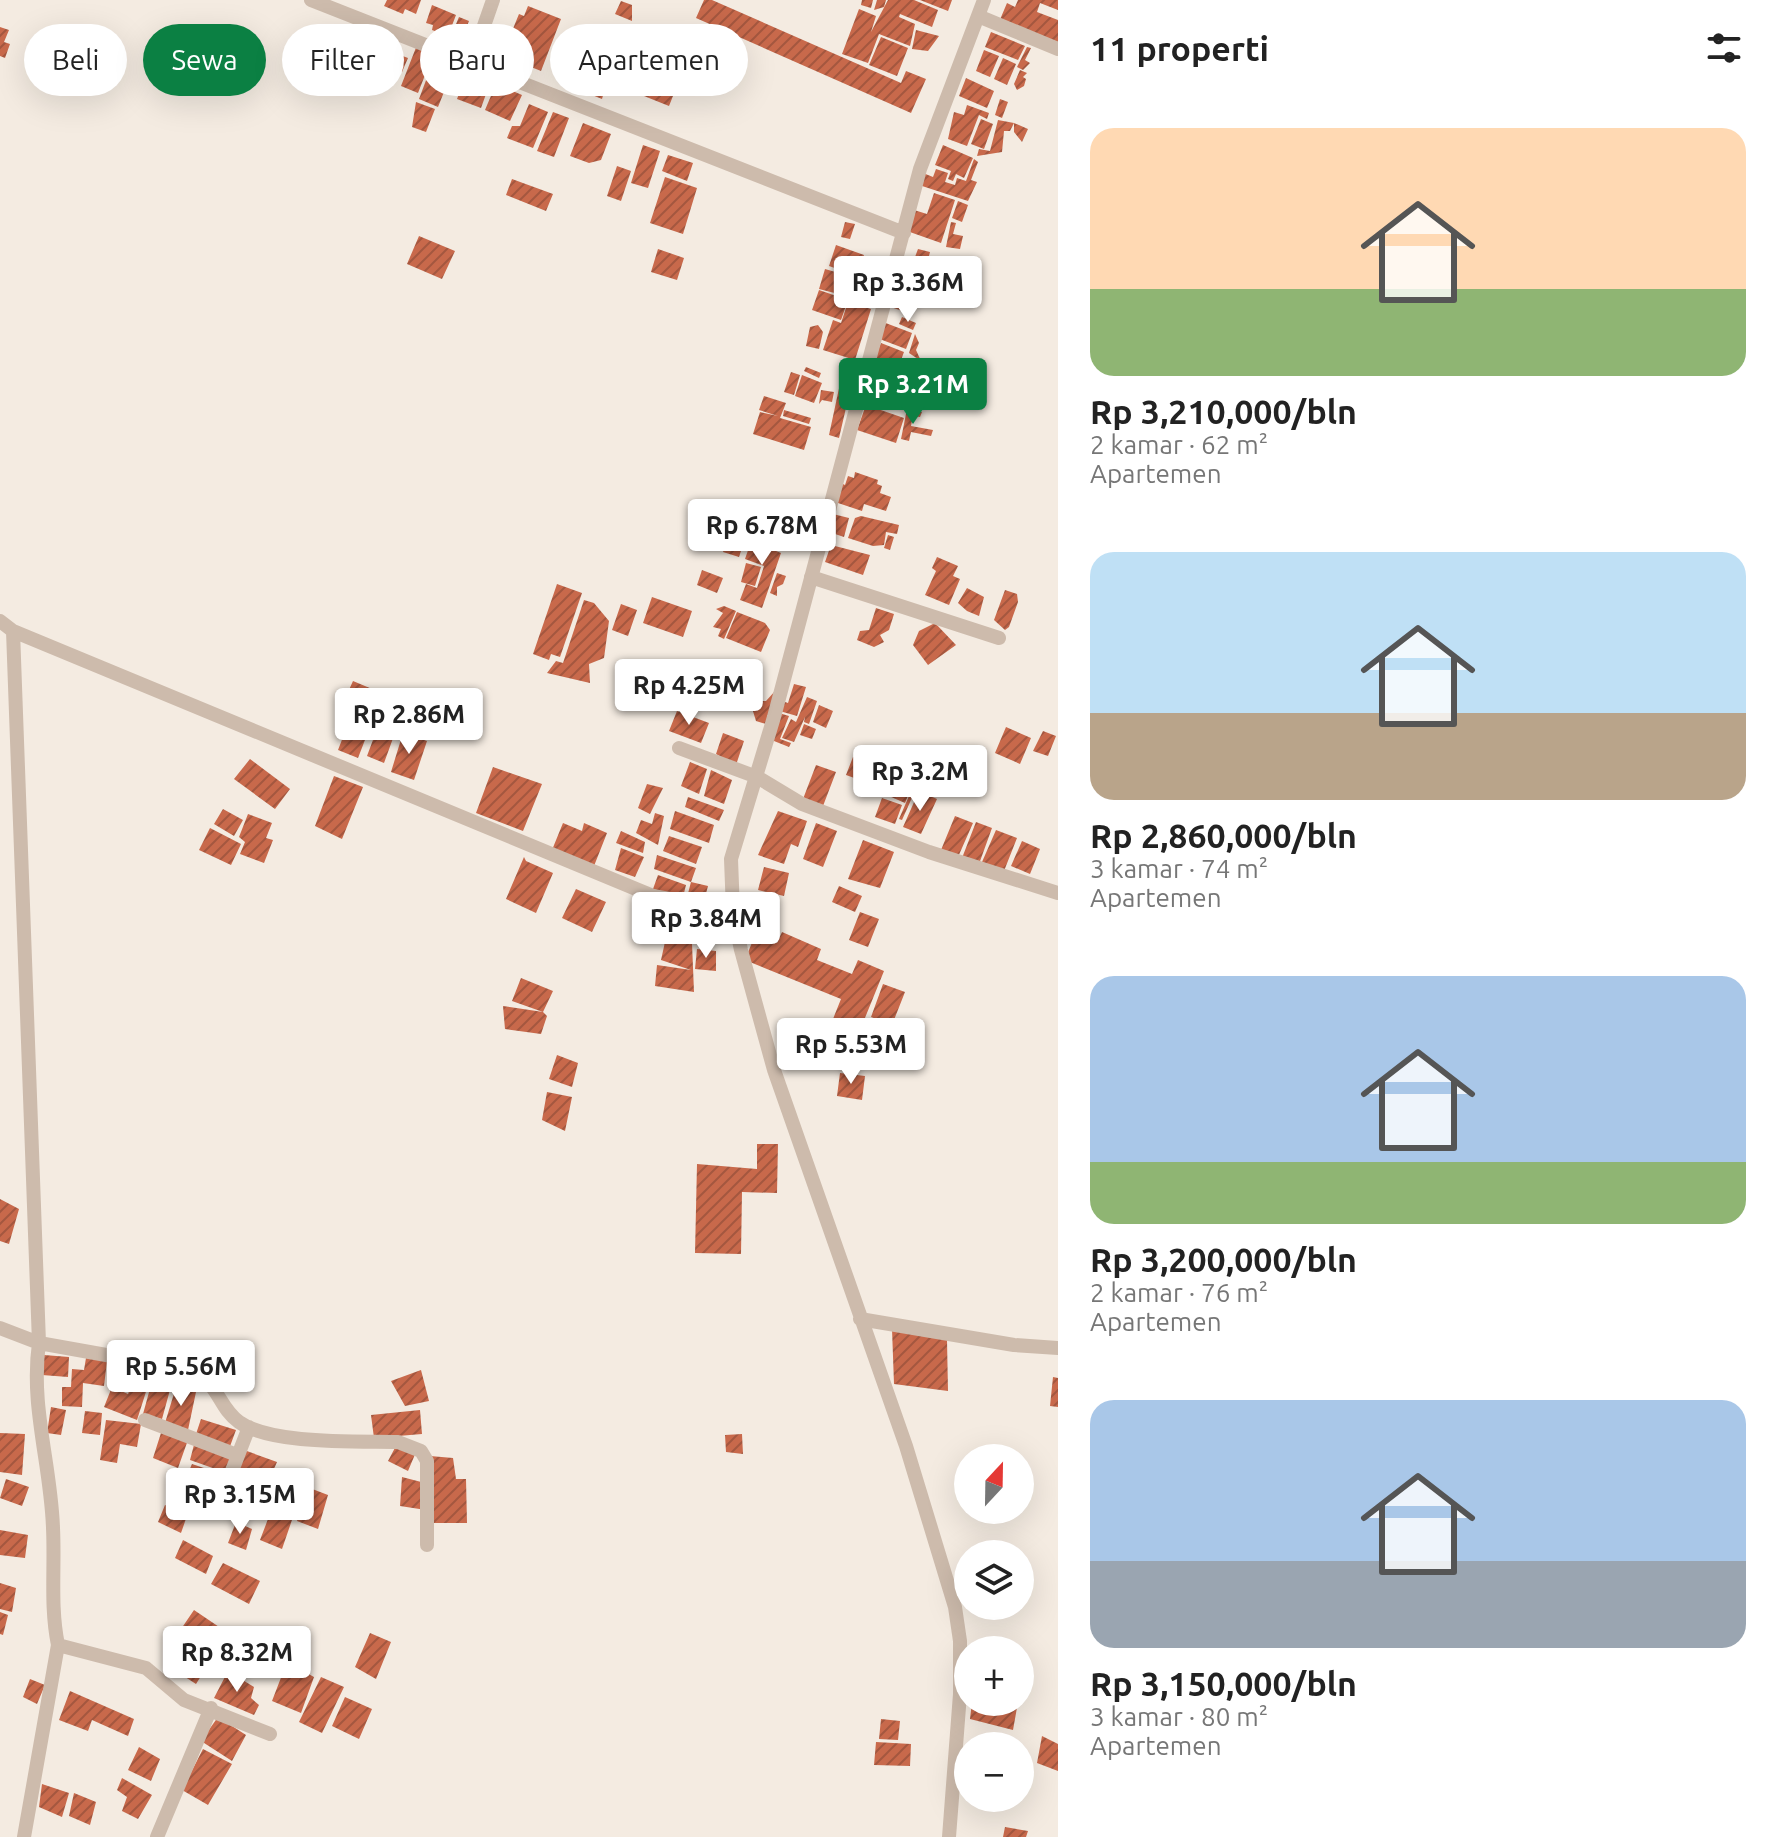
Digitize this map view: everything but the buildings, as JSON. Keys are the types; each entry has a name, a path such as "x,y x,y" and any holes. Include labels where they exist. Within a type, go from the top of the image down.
{"street":[{"path":"311,0 420,43"},
{"path":"485,24 493,0"},
{"path":"949,1837 960,1694 960,1641 955,1607 906,1446 774,1070 733,911 731,859 757,777 920,169 984,0"},
{"path":"978,16 1058,49"},
{"path":"534,87 795,187 904,233"},
{"path":"811,577 999,638"},
{"path":"0,621 13,631 653,896 733,911"},
{"path":"13,631 39,1343 36,1365 38,1426 53,1526 52,1617 58,1645 24,1837"},
{"path":"679,748 757,777 802,804 929,852 1058,893"},
{"path":"860,1319 1014,1345 1058,1348"},
{"path":"0,1328 39,1343 198,1374 213,1385 233,1417 249,1427 273,1435 398,1442 421,1451 427,1461 427,1545"},
{"path":"145,1420 237,1455"},
{"path":"218,1507 249,1427"},
{"path":"58,1645 146,1668 177,1696 270,1734"},
{"path":"157,1837 211,1708"}]}
